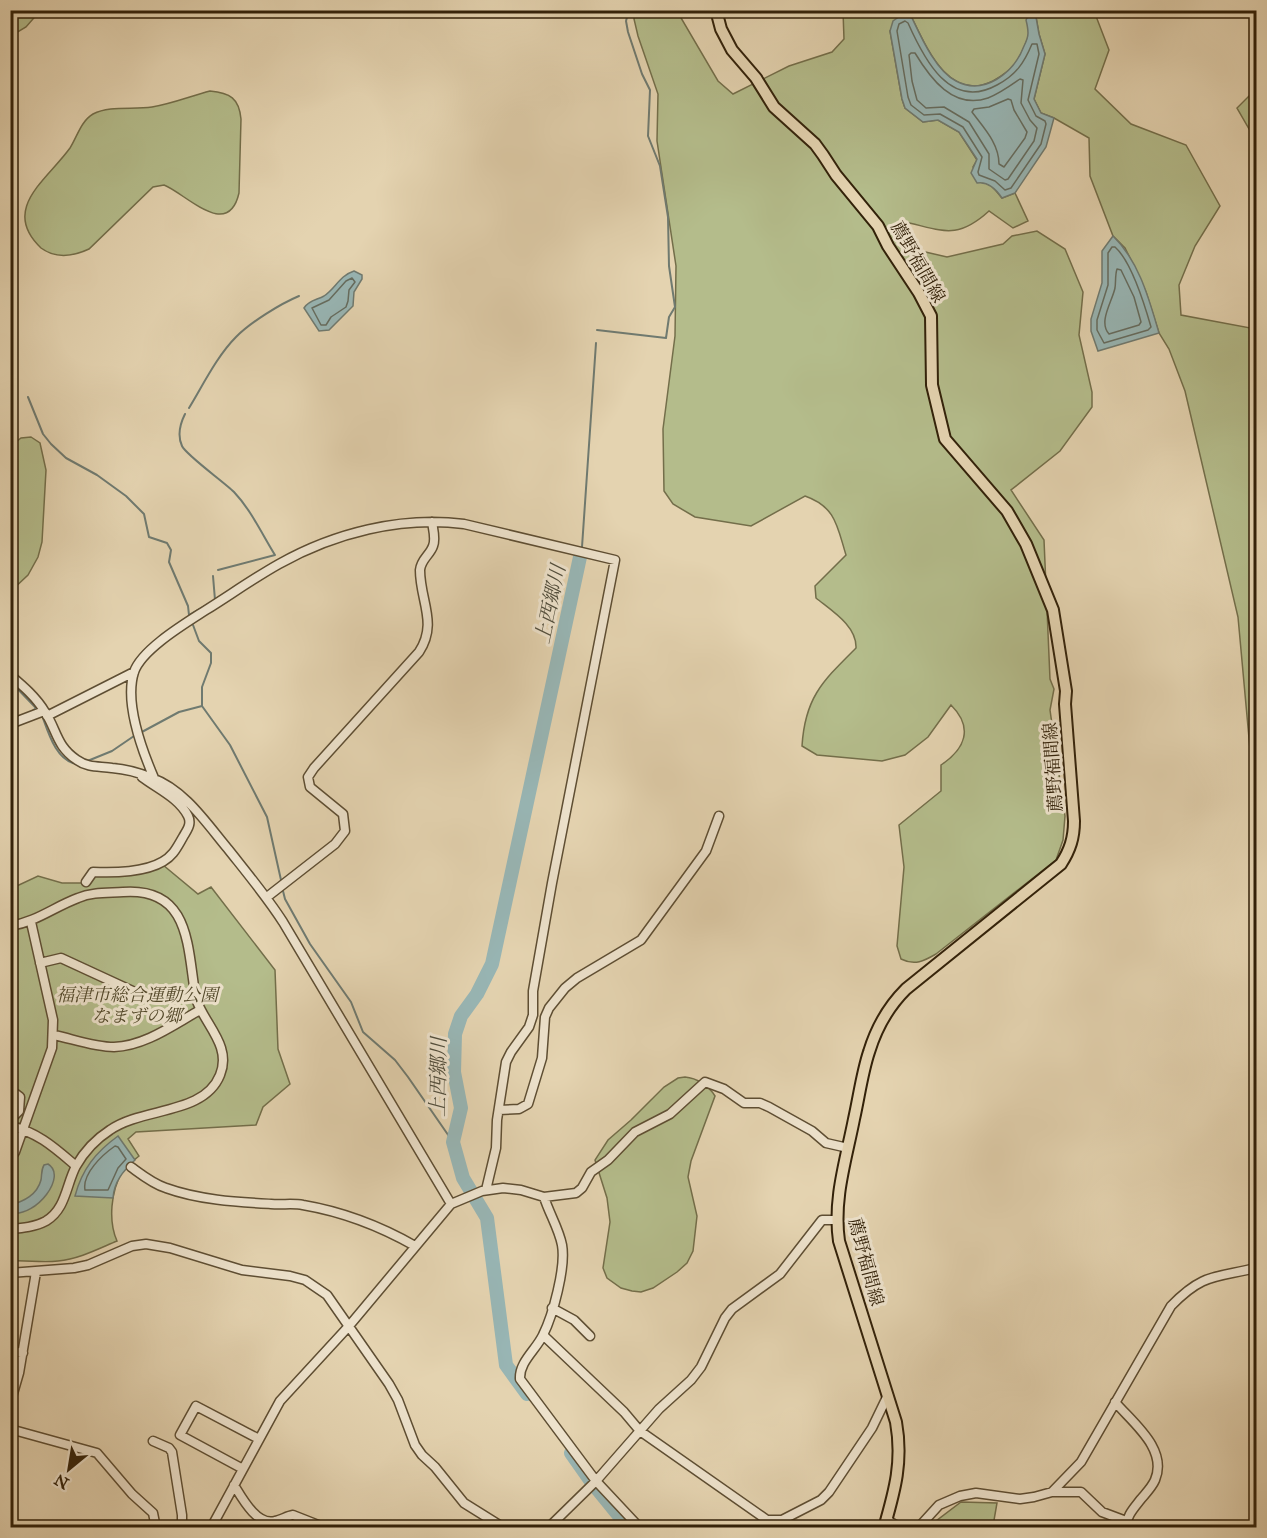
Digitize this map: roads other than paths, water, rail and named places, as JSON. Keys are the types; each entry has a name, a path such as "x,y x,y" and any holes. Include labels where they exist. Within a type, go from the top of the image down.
{"main road":[{"name":"薦野福間線","path":"716,10 721,29 732,50 756,78 774,106 815,144 836,175 878,226 931,316 932,385 945,438 1007,511 1026,544 1053,610 1066,691 1074,821 1073,841 1061,864 906,989 893,1004 869,1052 841,1178 836,1220 839,1241 888,1395 900,1445 900,1464 886,1523"}],"street":[{"path":"267,897 335,844 345,831 343,814 310,787 308,777 425,643 429,627 420,572 424,558 433,547 432,522"},
{"path":"10,724 46,714 134,672 147,654 182,624 282,562 330,540 350,534 405,523 464,524 615,560 552,883 533,991 533,1015 525,1034 506,1062 496,1148 484,1190"},
{"path":"134,672 132,688 135,723 142,749 154,778"},
{"path":"10,675 28,690 46,714 56,738 66,752 81,763 154,778 176,792 194,808 267,897 451,1204"},
{"path":"87,882 93,872 126,873 166,859 172,854 189,828 190,821 181,806 172,797 137,774"},
{"path":"499,1110 519,1109 528,1104 542,1058 545,1017 549,1008 577,978 641,940 706,851 719,816"},
{"path":"10,926 31,921 68,902 91,894 134,891 154,895 174,908 183,924 196,999 223,1052 223,1067 213,1088 207,1094 191,1103 133,1118 111,1129 91,1146 76,1166 64,1199 54,1215 40,1224 10,1229"},
{"path":"10,1159 52,1048 54,1035 53,1020 31,921"},
{"path":"40,963 61,958 139,994"},
{"path":"54,1035 100,1046 122,1046 147,1039 200,1010"},
{"path":"211,1527 279,1401 349,1326 451,1204 484,1190 503,1188 521,1190 544,1197 576,1193 591,1172 608,1160 635,1132 670,1114 705,1082 724,1089 744,1103 760,1103 769,1107 812,1131 826,1143 848,1148"},
{"path":"10,1095 16,1094 20,1097 19,1111 10,1120"},
{"path":"10,1126 23,1129 45,1140 76,1166"},
{"path":"131,1167 155,1184 176,1191 273,1205 302,1204 349,1216 390,1232 415,1246"},
{"path":"544,1197 562,1243 563,1262 543,1335 519,1371 520,1379 597,1481 640,1527"},
{"path":"548,1527 597,1481 659,1409 691,1380 732,1309 780,1274 822,1221 836,1220"},
{"path":"10,1273 74,1268 88,1265 132,1246 159,1245 242,1270 305,1280 327,1295 349,1326 398,1400 422,1455 435,1467 464,1503 504,1527"},
{"path":"1052,1492 1081,1461 1171,1306 1202,1280 1257,1268"},
{"path":"10,1404 20,1373 36,1272"},
{"path":"552,1308 574,1320 590,1336"},
{"path":"543,1335 624,1412 640,1431 767,1520 781,1524 821,1500 829,1492 872,1428 888,1395"},
{"path":"10,1351 22,1353"},
{"path":"918,1527 939,1505 960,1496 976,1493 1020,1499 1052,1492 1081,1492 1102,1512 1126,1524 1154,1482 1159,1462 1151,1444 1115,1402"},
{"path":"243,1469 180,1435 196,1406 259,1438"},
{"path":"10,1429 96,1453 132,1494 153,1513 156,1527"},
{"path":"153,1441 169,1448 172,1452 182,1527"},
{"path":"234,1485 256,1515 266,1521 274,1522 293,1515 326,1527"},
{"path":"886,1523 901,1527"}],"water":[{"path":"1030,13 1036,17 1045,54 1034,99 1041,113 1054,118 1046,147 1015,193 1002,198 991,186 977,183 971,173 977,159 959,132 938,120 923,122 905,108 890,31 893,21 903,14 912,18 930,53 942,70 956,81 977,86 997,79 1013,65 1027,40 1026,20"},
{"path":"1113,236 1130,257 1136,269 1147,294 1159,333 1098,351 1091,331 1091,319 1102,283 1102,251"},
{"path":"354,271 362,275 362,279 354,292 353,306 329,330 319,331 304,308 324,296 345,276"},
{"path":"118,1136 135,1160 120,1177 113,1198 75,1196 91,1162"},
{"path":"48,1164 53,1170 52,1186 31,1209 21,1213 12,1213 11,1205 25,1199 36,1190 41,1180 43,1167"}],"waterway":[{"name":"上西郷川","path":"597,330 666,338 669,317 675,307 669,266 668,217 660,166 648,136 650,90 642,74 628,32 626,21 629,10"},
{"path":"189,408 216,362 236,337 266,314 299,296"},
{"name":"上西郷川","path":"582,547 596,343"},
{"path":"28,397 43,434 51,444 66,458 97,475 126,496 144,514 149,537 167,543 171,550 169,562 188,606 189,615 215,600 213,576"},
{"path":"185,414 180,430 182,446 190,456 240,499 275,555 218,570"},
{"name":"上西郷川","path":"527,1394 506,1365 487,1218 463,1178 453,1142 461,1108 454,1072 455,1034 461,1016 477,994 492,964 580,557"},
{"path":"193,625 199,641 211,653 211,663 202,687 202,706 230,745 267,817 281,880"},
{"path":"10,681 36,708 30,713"},
{"path":"140,733 179,712 202,706"},
{"path":"43,718 59,753 70,762 77,764"},
{"path":"85,762 112,751 134,736"},
{"path":"283,891 285,899 310,944 351,1002 363,1032 395,1060 453,1142"},
{"name":"上西郷川","path":"571,1453 629,1528"}],"park label":[{"name":"福津市総合運動公園 なまずの郷","path":"137,1005"}]}
